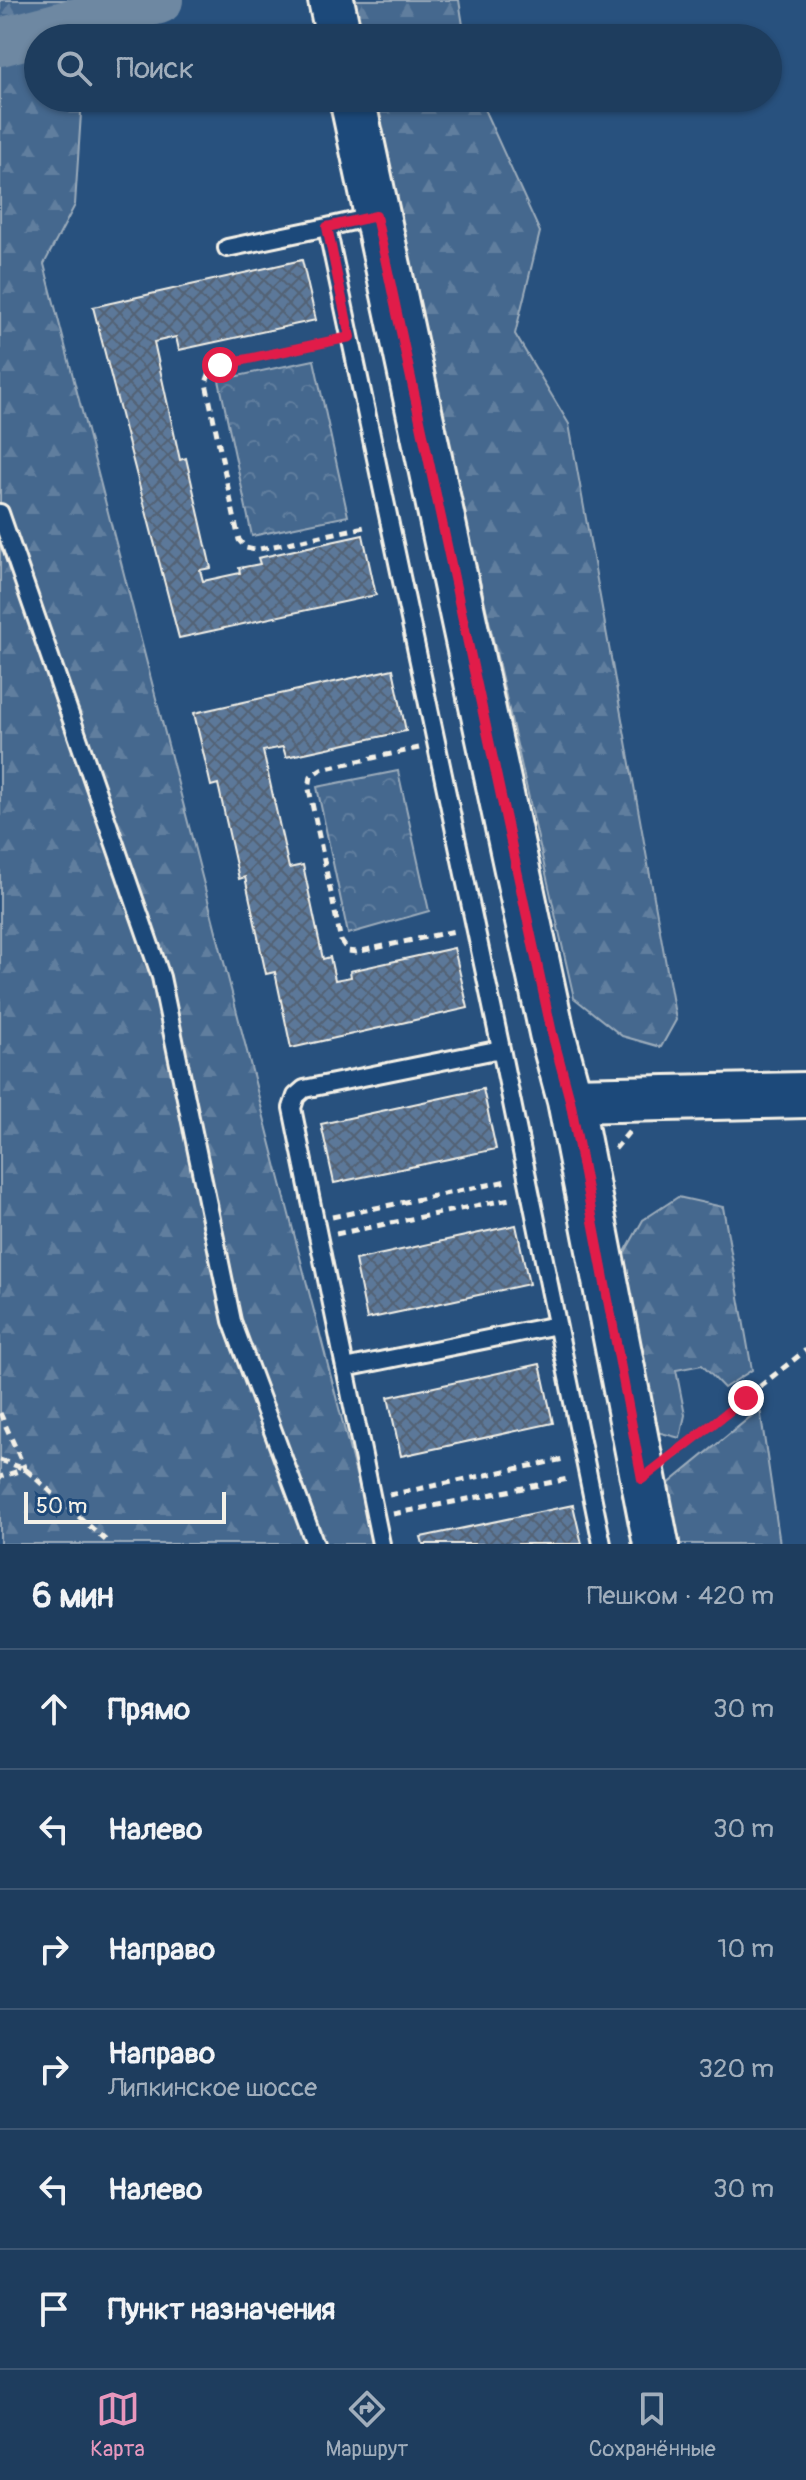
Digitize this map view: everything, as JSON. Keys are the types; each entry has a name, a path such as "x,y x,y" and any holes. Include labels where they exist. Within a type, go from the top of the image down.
{"street":[{"path":"331,0 336,24"},
{"path":"355,112 552,1033 570,1100 656,1544"},
{"path":"570,1100 806,1095"}],"lane":[{"path":"227,248 376,216"},
{"path":"327,227 602,1544"},
{"path":"0,513 161,977 232,1321 315,1544"},
{"path":"381,1544 292,1108 296,1096 304,1089 501,1049"},
{"path":"345,1368 557,1325"}],"path":[{"path":"350,337 220,365 210,372 206,383 239,540 246,548 255,550 389,522"},
{"path":"437,744 321,769 311,776 309,789 341,941 348,951 356,952 475,927"},
{"path":"315,1220 527,1177"},
{"path":"319,1238 531,1195"},
{"path":"642,1479 806,1350"},
{"path":"0,1413 25,1469"},
{"path":"372,1498 584,1455"},
{"path":"0,1460 25,1469 110,1544"},
{"path":"0,1477 25,1469"},
{"path":"376,1518 588,1475"}],"green space":[{"path":"0,0 89,0 87,24 24,24 24,112 81,112 75,205 44,264 374,1544 0,1544"},
{"path":"349,0 459,0 463,24 354,24"},
{"path":"374,112 485,112 540,232 515,334 569,424 676,1020 661,1047 622,1036 574,998"},
{"path":"314,360 348,516 252,536 219,380"},
{"path":"398,771 429,911 348,934 317,787"},
{"path":"678,1197 723,1207 752,1370 724,1388 702,1365 676,1370 685,1415 680,1438 657,1432 616,1268 643,1220"},
{"path":"760,1409 780,1544 672,1544 661,1490"}],"building":[{"path":"302,260 316,320 179,350 176,337 154,342 180,460 186,458 211,568 200,570 203,581 240,573 239,568 260,564 258,558 363,535 376,595 179,638 93,307"},
{"path":"393,669 406,731 286,757 283,747 263,751 289,868 303,865 323,959 330,957 335,980 351,977 350,971 454,948 468,1008 291,1048 275,972 266,974 245,877 239,879 218,784 211,786 194,713"},
{"path":"483,1089 496,1149 334,1183 321,1124"},
{"path":"516,1225 529,1284 367,1319 355,1260"},
{"path":"540,1364 553,1423 401,1456 388,1397"},
{"path":"573,1505 582,1544 423,1544 421,1537"}],"waterway":[{"path":"68,24 159,0"},
{"path":"0,42 24,36"}],"route":[{"path":"220,365 350,337 327,227 376,216 552,1033 570,1100 642,1479 746,1398"}]}
